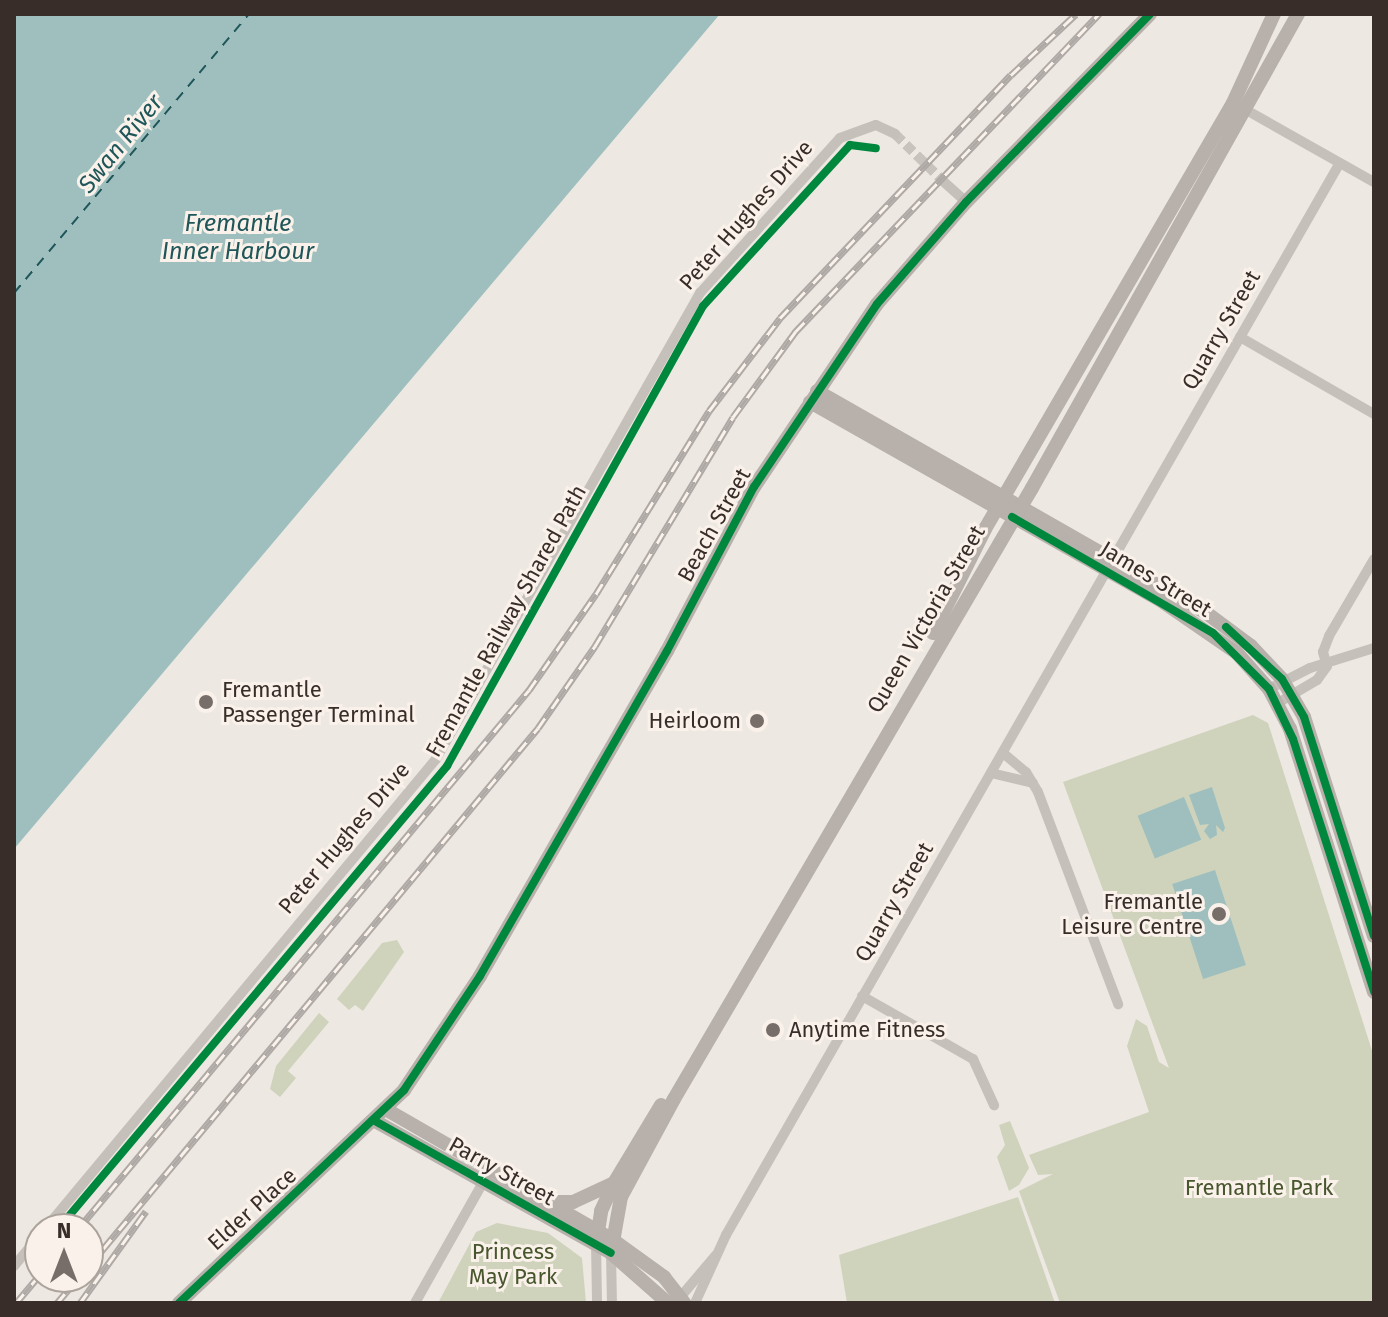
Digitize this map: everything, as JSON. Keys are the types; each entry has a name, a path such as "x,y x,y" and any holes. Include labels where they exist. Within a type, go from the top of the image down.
{"street":[{"name":"Beach Street","path":"387,1110 480,976 667,651 747,499 877,304 966,202 1150,14"},
{"name":"Queen Victoria Street","path":"603,1242 621,1197 674,1099 1015,512 1240,107 1274,14"},
{"name":"Queen Victoria Street","path":"603,1242 614,1183 927,642 1000,504 1298,14"},
{"path":"1240,107 1374,182"},
{"name":"Peter Hughes Drive","path":"58,1213 436,759 700,293 840,138 876,125 895,134"},
{"name":"Quarry Street","path":"677,1301 716,1255 1340,163"},
{"path":"944,182 966,202"},
{"path":"1240,337 1374,414"},
{"name":"James Street","path":"814,396 1000,504 1220,623 1282,679 1292,694 1374,936"},
{"path":"1327,666 1323,652 1329,636 1374,559"},
{"name":"James Street","path":"1110,564 1213,633 1269,689 1278,703 1374,992"},
{"path":"1269,689 1282,679 1374,648"},
{"path":"1278,703 1317,680 1327,666"},
{"path":"1003,753 1033,783 1118,1004"},
{"path":"991,773 1033,783"},
{"path":"862,996 973,1059 994,1105"},
{"name":"Elder Place","path":"179,1303 387,1110"},
{"name":"Parry Street","path":"387,1110 486,1177 545,1202 603,1242"},
{"name":"Parry Street","path":"375,1121 486,1177 664,1277 677,1301"},
{"path":"415,1303 486,1177"},
{"path":"545,1202 573,1202 614,1183"},
{"path":"597,1303 603,1242"},
{"path":"603,1242 612,1303"},
{"name":"Quarry Street","path":"695,1303 714,1270 716,1255"}],"green space":[{"name":"Fremantle Park","path":"1253,715 1268,723 1374,1057 1374,1303 1060,1303 1019,1191 1053,1174 1038,1175 1029,1155 1149,1112 1127,1046 1136,1019 1147,1026 1159,1062 1169,1068 1063,782"},
{"path":"397,940 404,952 363,1011 355,1005 349,1010 337,999 382,943"},
{"path":"319,1013 329,1022 288,1071 296,1078 280,1097 270,1089 276,1066"},
{"path":"1010,1121 1029,1168 1019,1185 1009,1191 997,1157 1005,1145 999,1125"},
{"path":"1018,1197 1055,1303 847,1303 839,1255"},
{"name":"Princess May Park","path":"497,1223 548,1233 582,1258 586,1303 438,1303 476,1232"}],"water":[{"name":"Fremantle Inner Harbour","path":"14,14 720,14 14,849"},
{"path":"1212,787 1225,828 1223,832 1216,825 1217,835 1210,839 1204,831 1209,824 1200,825 1189,795"},
{"path":"1184,797 1201,840 1155,858 1138,816"},
{"path":"1215,870 1246,965 1203,979 1172,884"}],"ferry route":[{"path":"14,293 249,14"}],"tunnel":[{"path":"895,134 944,182"}],"railway":[{"path":"91,1213 529,690 596,594 709,411 780,318 1011,75 1076,14"},
{"path":"104,1248 538,728 595,646 733,417 796,331 1099,14"},
{"path":"80,1303 146,1211"},
{"path":"16,1303 24,1293"},
{"path":"57,1303 65,1293"}],"cycle path":[{"path":"179,1303 404,1090 480,976 667,651 754,487 877,304 966,202 1150,14"},
{"name":"Fremantle Railway Shared Path","path":"71,1213 447,766 703,306 850,145 876,148"},
{"path":"1012,517 1213,633 1269,689 1293,739 1374,992"},
{"path":"1226,627 1282,679 1304,717 1374,936"},
{"path":"375,1121 611,1253"}],"place":[{"name":"Fremantle Passenger Terminal","path":"206,702"},
{"name":"Heirloom","path":"757,721"},
{"name":"Fremantle Leisure Centre","path":"1219,914"},
{"name":"Anytime Fitness","path":"773,1030"}],"water label":[{"name":"Swan River","path":"121,144"}]}
